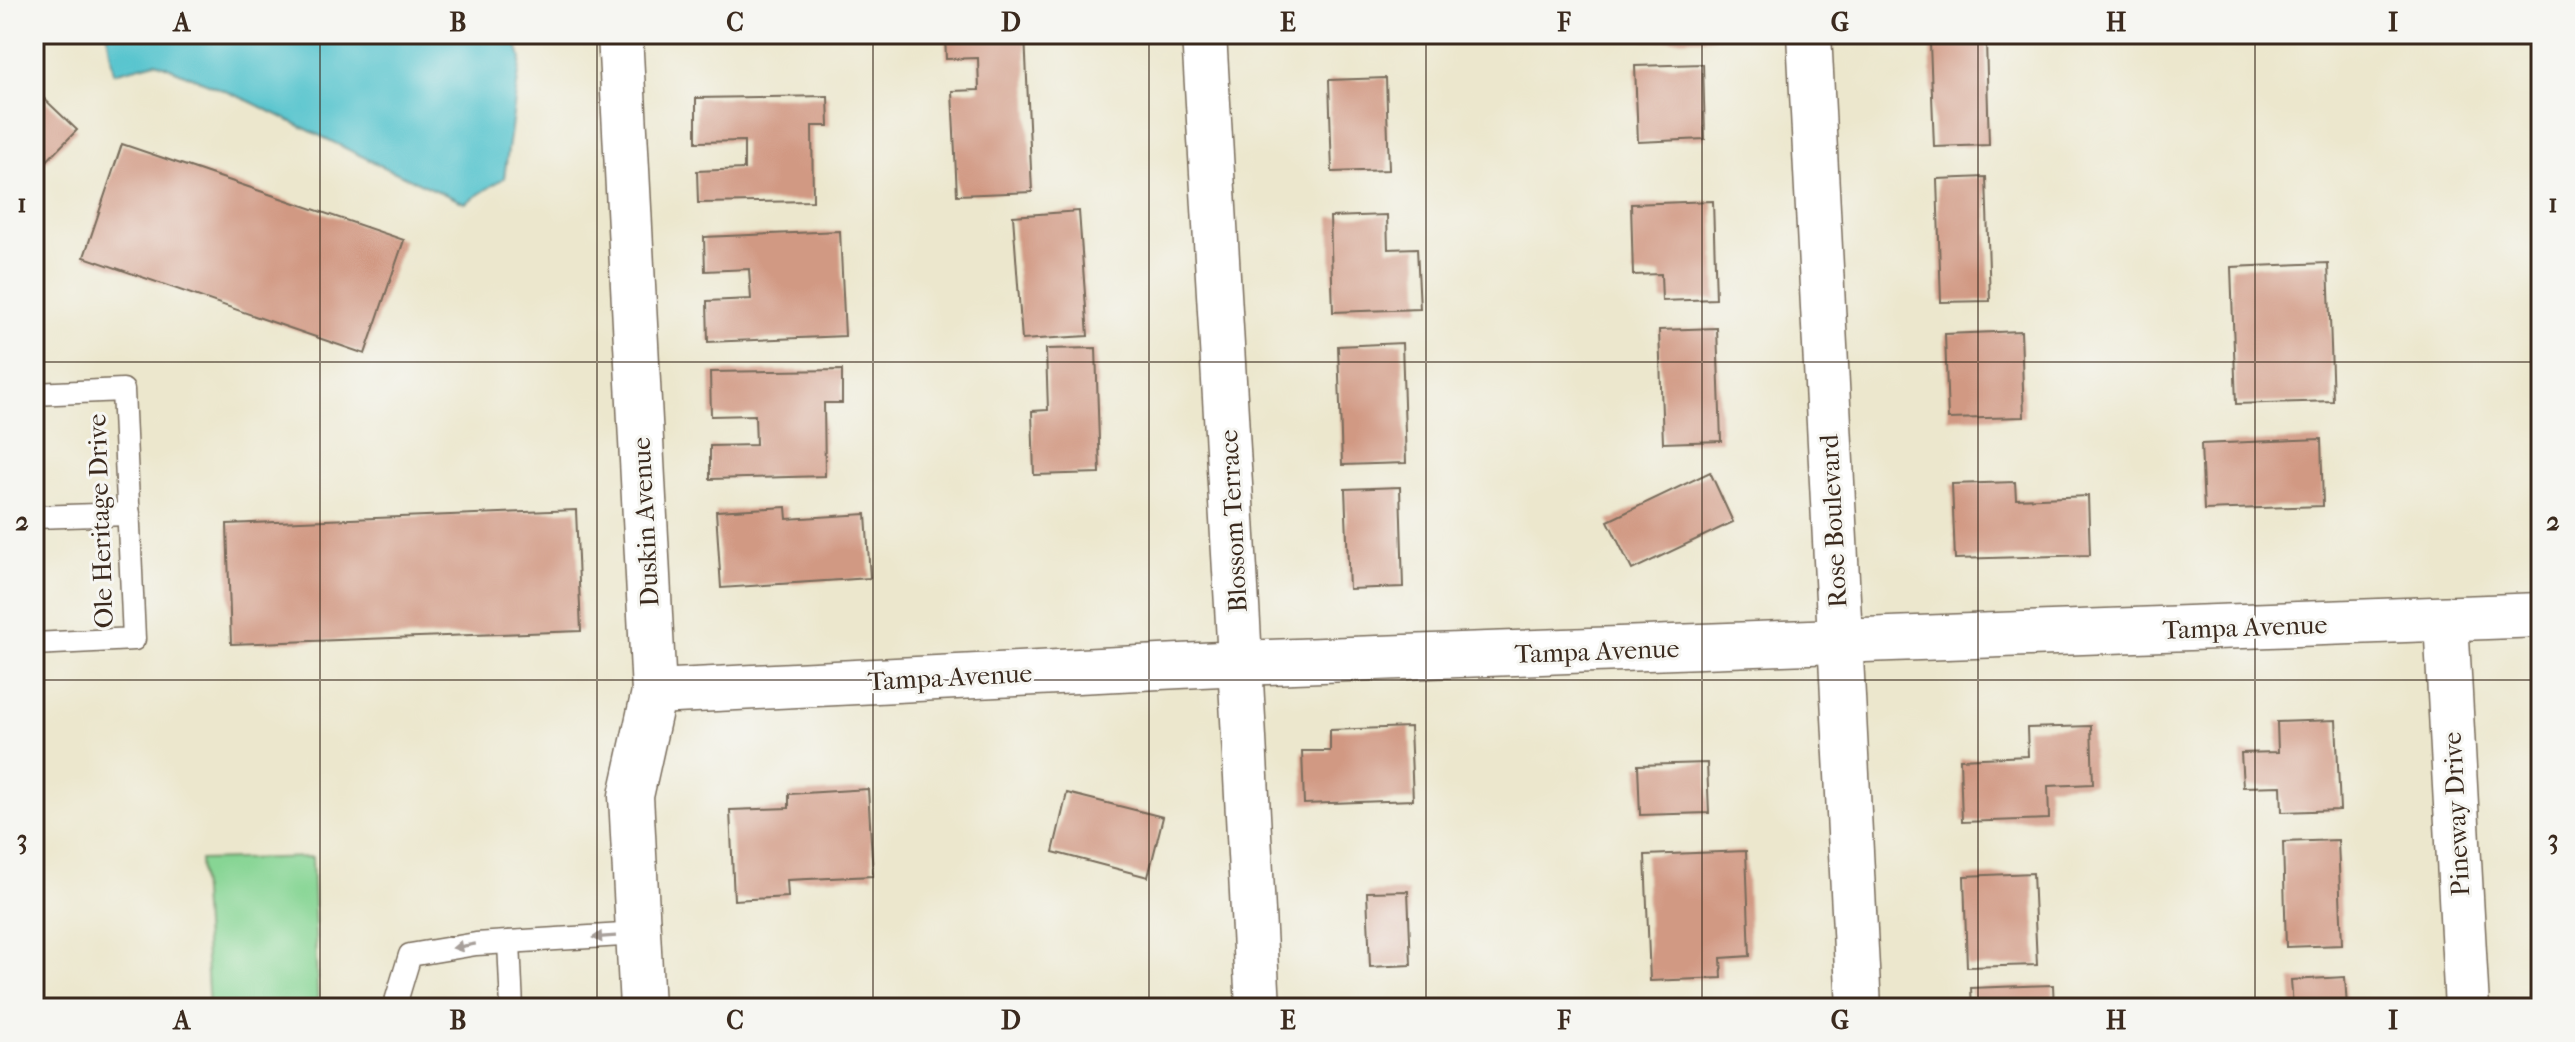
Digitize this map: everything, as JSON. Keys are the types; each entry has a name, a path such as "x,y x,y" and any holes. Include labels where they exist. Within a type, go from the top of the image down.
{"street":[{"name":"Duskin Avenue","path":"620,34 654,692 631,796 642,1008"},
{"name":"Blossom Terrace","path":"1204,34 1258,1008"},
{"name":"Rose Boulevard","path":"1809,34 1859,1008"},
{"name":"Tampa Avenue","path":"654,692 1241,663 2541,615"},
{"name":"Pineway Drive","path":"2446,620 2467,1008"}],"lane":[{"name":"Ole Heritage Drive","path":"34,394 123,390 134,639 34,644"},
{"path":"34,517 129,514"},
{"path":"394,1008 410,955 476,944 639,934"},
{"path":"509,942 512,1008"}],"green space":[{"path":"312,857 318,1008 209,1008 200,860"}],"water":[{"path":"107,34 514,34 521,58 504,178 465,203 249,101 156,62 114,73"}],"building":[{"path":"945,34 1025,34 1032,192 957,195 952,91 979,90 978,58 946,59"},
{"path":"1644,34 1719,34 1719,38 1644,41"},
{"path":"1986,41 1989,145 1934,147 1930,43"},
{"path":"1703,64 1705,139 1638,142 1635,66"},
{"path":"1386,78 1389,170 1332,172 1329,80"},
{"path":"34,89 77,130 34,174"},
{"path":"828,96 829,126 812,126 813,201 698,203 697,171 744,169 744,141 696,142 696,98"},
{"path":"122,144 404,240 365,354 84,257"},
{"path":"1986,177 1990,301 1941,302 1937,179"},
{"path":"1713,201 1716,299 1662,301 1661,274 1633,275 1631,204"},
{"path":"1079,211 1088,336 1022,340 1013,216"},
{"path":"1387,215 1388,249 1417,248 1420,309 1333,312 1330,217"},
{"path":"840,231 845,336 708,342 707,301 751,299 749,269 705,271 704,237"},
{"path":"2328,263 2333,401 2236,404 2231,267"},
{"path":"1717,328 1721,441 1663,443 1659,330"},
{"path":"2021,331 2024,417 1948,419 1945,334"},
{"path":"1402,343 1406,463 1342,465 1338,346"},
{"path":"1096,348 1100,473 1034,475 1032,411 1048,410 1046,349"},
{"path":"842,370 842,403 824,403 825,476 710,479 710,446 756,445 755,415 711,416 710,372"},
{"path":"2321,439 2323,506 2204,510 2201,444"},
{"path":"1710,472 1733,522 1632,570 1608,521"},
{"path":"2015,482 2016,499 2088,496 2090,555 1955,559 1952,484"},
{"path":"1400,487 1403,587 1349,589 1345,489"},
{"path":"786,507 787,519 866,514 870,578 721,588 716,511"},
{"path":"576,510 581,631 231,644 227,524"},
{"path":"2336,720 2340,810 2282,812 2281,786 2243,787 2241,753 2278,752 2277,722"},
{"path":"2091,726 2093,784 2048,786 2049,819 1962,822 1960,759 2028,756 2027,728"},
{"path":"1410,727 1413,800 1304,804 1302,751 1330,751 1330,730"},
{"path":"1707,763 1709,813 1640,815 1638,765"},
{"path":"868,789 873,876 787,880 788,897 734,900 730,810 789,808 789,794"},
{"path":"1067,793 1163,817 1148,877 1053,852"},
{"path":"2338,840 2342,945 2286,947 2283,842"},
{"path":"1746,851 1750,956 1721,958 1722,978 1650,981 1645,855"},
{"path":"2033,873 2037,965 1967,967 1964,876"},
{"path":"1408,891 1411,965 1370,967 1367,892"},
{"path":"2345,977 2347,1008 2293,1008 2291,980"},
{"path":"2053,985 2054,1008 1972,1008 1971,988"}]}
